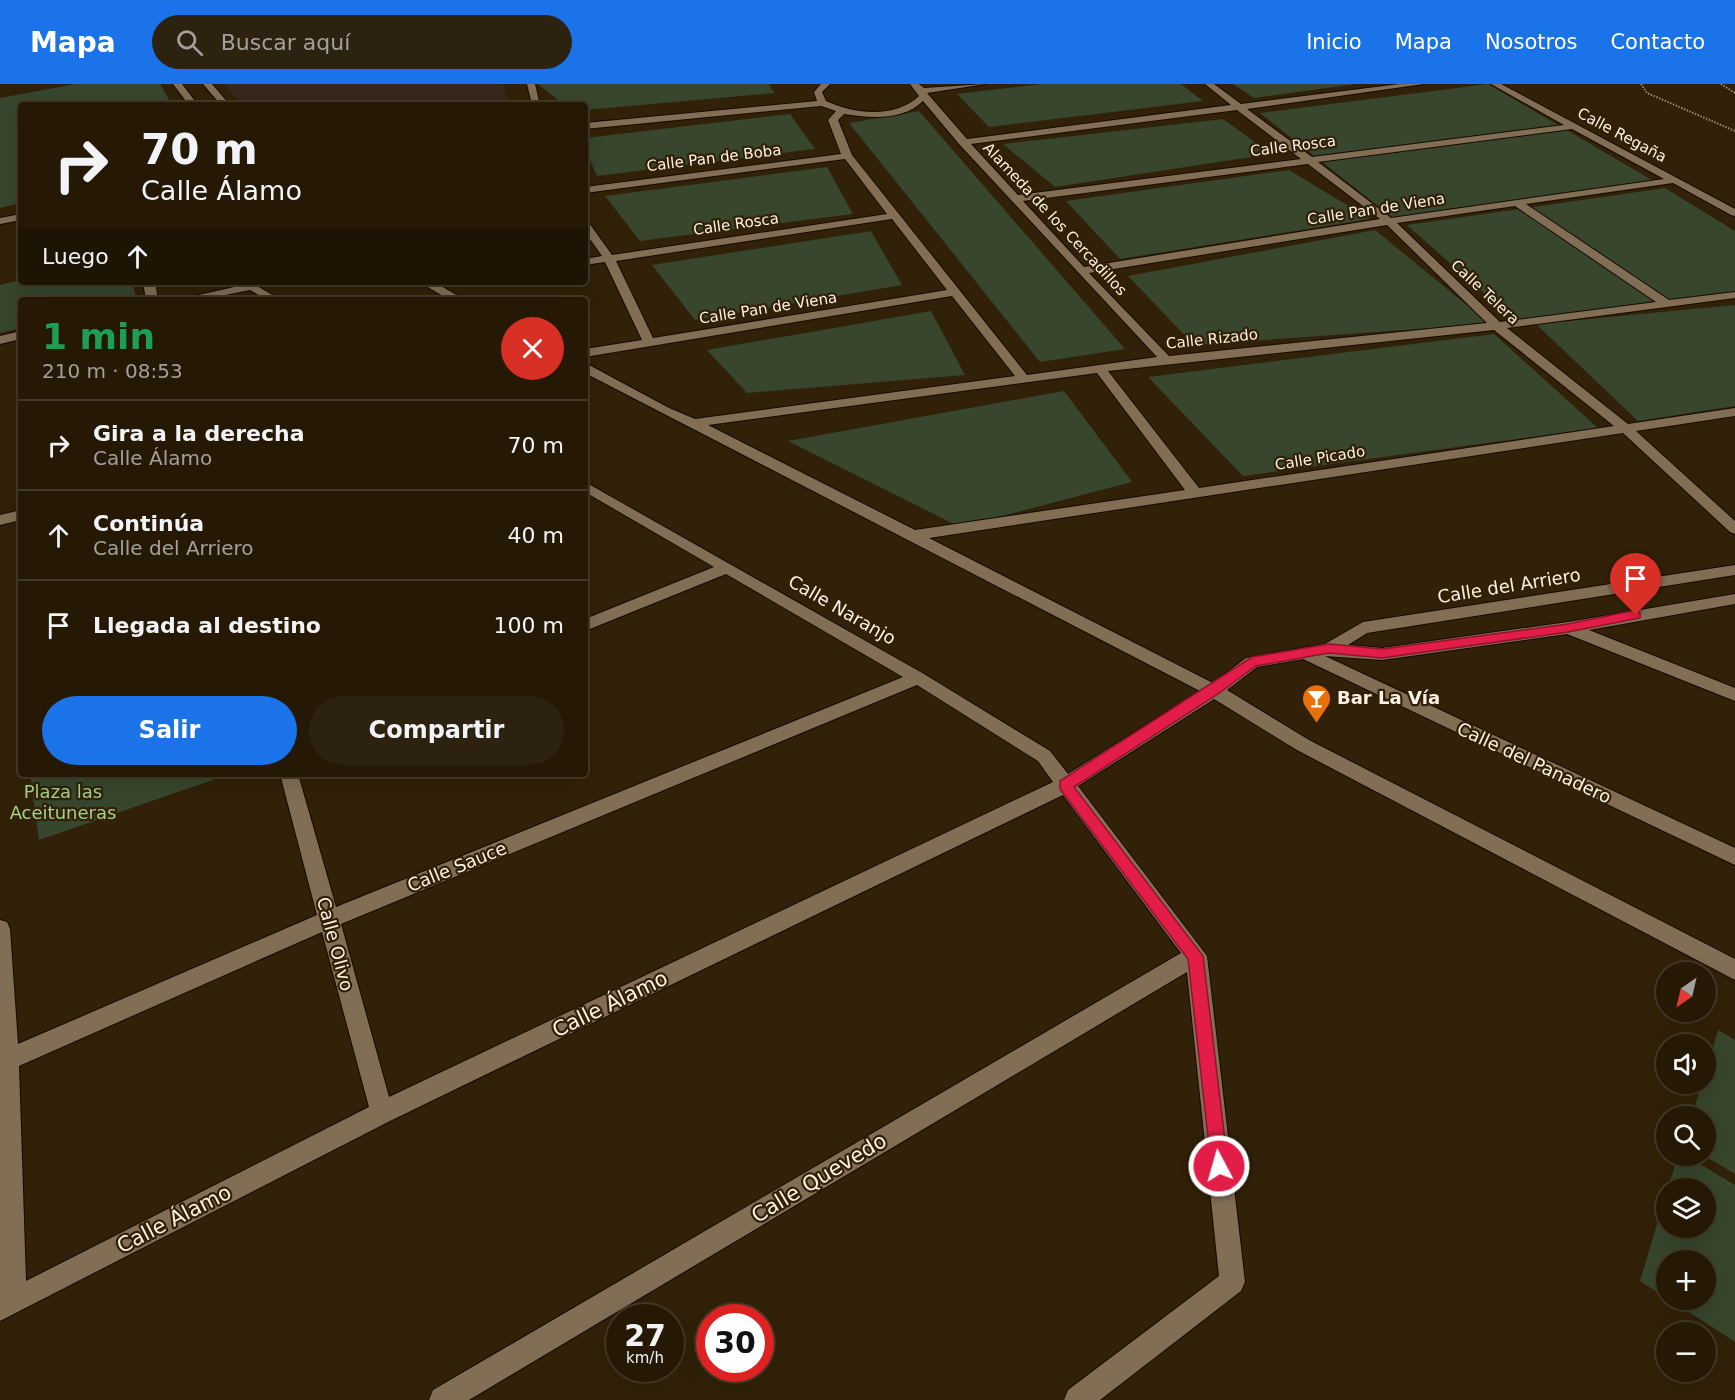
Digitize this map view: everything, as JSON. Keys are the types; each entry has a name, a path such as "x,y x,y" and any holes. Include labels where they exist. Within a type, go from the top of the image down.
{"street":[{"path":"177,84 192,102"},
{"path":"207,84 223,102"},
{"path":"531,84 535,102"},
{"path":"809,84 818,92 822,103"},
{"path":"818,92 826,84"},
{"name":"Alameda de los Cercadillos","path":"914,84 1015,199 1167,360"},
{"path":"588,126 822,103 842,111 860,114 896,112 919,103 922,94 982,84"},
{"name":"Calle Telera","path":"1209,84 1389,221 1497,326 1625,428 1735,529"},
{"path":"963,142 1420,84"},
{"name":"Calle Regaña","path":"1495,84 1735,213"},
{"path":"842,111 832,120 847,156 892,216 956,292 1024,379"},
{"name":"Calle Rosca","path":"1015,199 1575,126"},
{"name":"Calle Pan de Boba","path":"588,190 847,156"},
{"name":"Calle Pan de Viena","path":"1081,271 1389,221 1676,180"},
{"path":"1517,203 1667,304"},
{"name":"Calle Rosca","path":"588,262 892,216"},
{"path":"0,221 18,218"},
{"path":"588,229 609,258 649,342"},
{"path":"432,285 454,297"},
{"path":"198,297 252,286 270,297"},
{"name":"Calle Pan de Viena","path":"588,352 956,292"},
{"name":"Calle Rizado","path":"694,423 1167,360 1497,326 1735,295"},
{"path":"0,340 18,336"},
{"path":"1100,369 1196,494"},
{"path":"588,370 664,411 694,423 910,537 1214,691 1302,745 1735,970"},
{"name":"Calle Picado","path":"910,537 1735,412"},
{"name":"Calle Naranjo","path":"588,488 918,678 1044,756 1196,956"},
{"path":"0,520 18,516"},
{"path":"588,624 728,567"},
{"name":"Calle del Arriero","path":"1329,649 1363,628 1735,570"},
{"name":"Calle del Arriero","path":"1214,691 1252,662 1302,652 1329,649 1382,654 1568,628 1735,599"},
{"path":"1568,628 1735,695"},
{"name":"Calle del Panadero","path":"1302,652 1735,857"},
{"name":"Calle Sauce","path":"4,1061 328,920 918,678"},
{"name":"Calle Álamo","path":"7,1304 382,1113 1065,785 1214,691"},
{"name":"Calle Olivo","path":"290,777 382,1113"},
{"path":"0,929 7,1304"},
{"path":"1078,1400 1232,1282 1196,956"},
{"name":"Calle Quevedo","path":"443,1400 1196,956"}],"path":[{"path":"1641,84 1647,93 1735,131"},
{"path":"1721,84 1735,93"}],"shaded area":[{"path":"224,84 503,84 508,102 240,102"}],"green space":[{"path":"76,84 160,84 170,102 18,102 18,204 0,208 0,98"},
{"path":"538,84 769,84 774,93 588,110 588,102 560,102"},
{"path":"1041,84 1181,84 1203,101 989,127 957,94"},
{"path":"1233,84 1356,84 1254,98"},
{"path":"1488,84 1657,183 1397,221 1260,113"},
{"path":"919,111 1125,349 1040,362 849,123"},
{"path":"790,114 815,149 597,176 588,155 588,138"},
{"path":"1223,119 1271,154 1055,187 1003,144"},
{"path":"827,167 853,214 640,241 605,196"},
{"path":"1289,170 1370,219 1120,259 1066,201"},
{"path":"1665,188 1735,231 1735,292 1514,320 1407,225"},
{"path":"1375,230 1490,324 1194,345 1128,276"},
{"path":"871,231 902,285 695,320 652,265"},
{"path":"18,281 18,285 133,285 136,297 18,297 18,329 0,333 0,285"},
{"path":"1735,305 1735,406 1638,421 1536,324"},
{"path":"931,311 965,375 747,393 707,350"},
{"path":"1494,334 1598,428 1243,476 1148,377"},
{"path":"1064,391 1132,482 960,527 788,441"},
{"name":"Plaza las Aceituneras","path":"30,777 221,777 39,840"},
{"path":"1718,1030 1735,1040 1735,1174 1716,1163 1716,1106 1695,1106 1699,1094 1716,1094"},
{"path":"1675,1166 1703,1166 1735,1185 1735,1342 1716,1330 1716,1322 1704,1322 1686,1310 1716,1310 1716,1250 1656,1250 1656,1291 1640,1281 1656,1227 1656,1238 1716,1238 1716,1178 1671,1178"}],"place":[{"name":"Bar La Vía","path":"1316,724"}],"route":[{"path":"1219,1166 1196,956 1065,785 1214,691 1252,662 1329,649 1382,654 1568,628 1636,615"}]}
